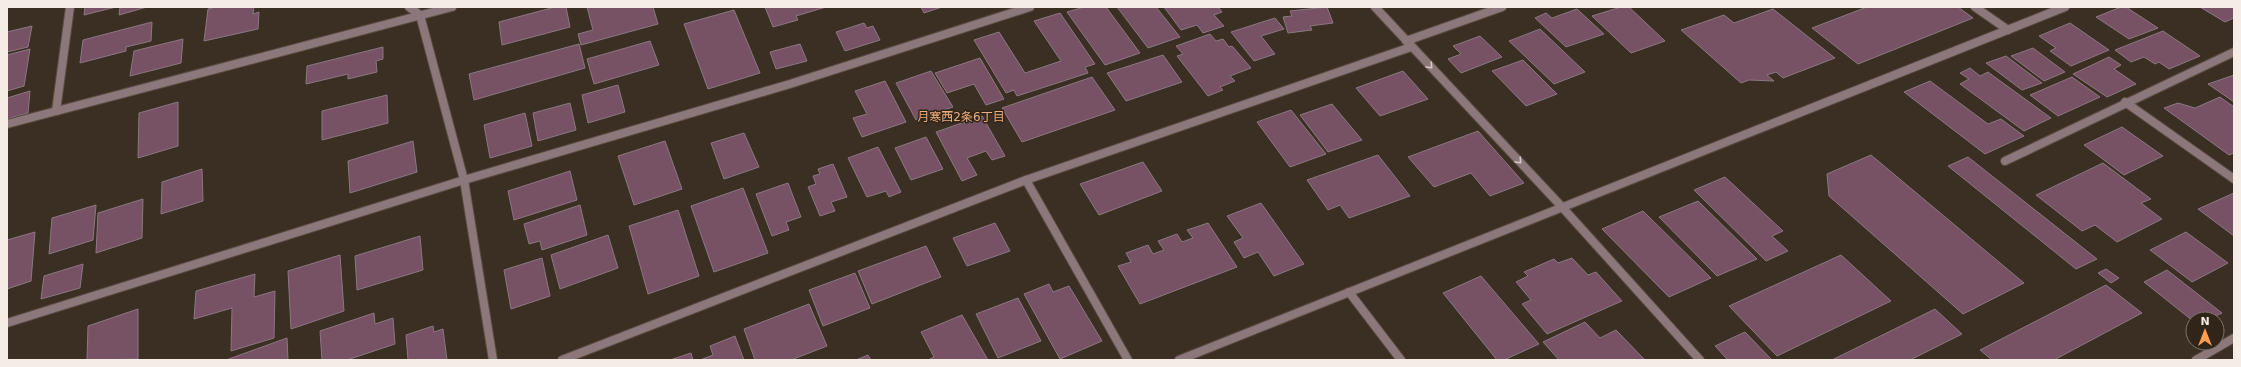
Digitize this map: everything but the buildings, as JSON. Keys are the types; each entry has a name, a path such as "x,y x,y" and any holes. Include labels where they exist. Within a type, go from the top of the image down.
{"street":[{"path":"56,111 70,7"},
{"path":"409,7 420,15 464,180 493,360"},
{"path":"7,124 452,7"},
{"path":"7,322 464,180 790,84 1030,7"},
{"path":"1375,7 1562,207 1700,360"},
{"path":"562,360 1026,180 1409,44 1502,7"},
{"path":"1975,7 2008,30"},
{"path":"1179,360 2065,7"},
{"path":"2005,161 2125,102 2234,52"},
{"path":"2125,102 2234,179"},
{"path":"1026,180 1128,360"},
{"path":"1349,292 1401,360"},
{"path":"2196,360 2234,338"}],"district":[{"name":"月寒西2条6丁目","path":"961,117"}]}
